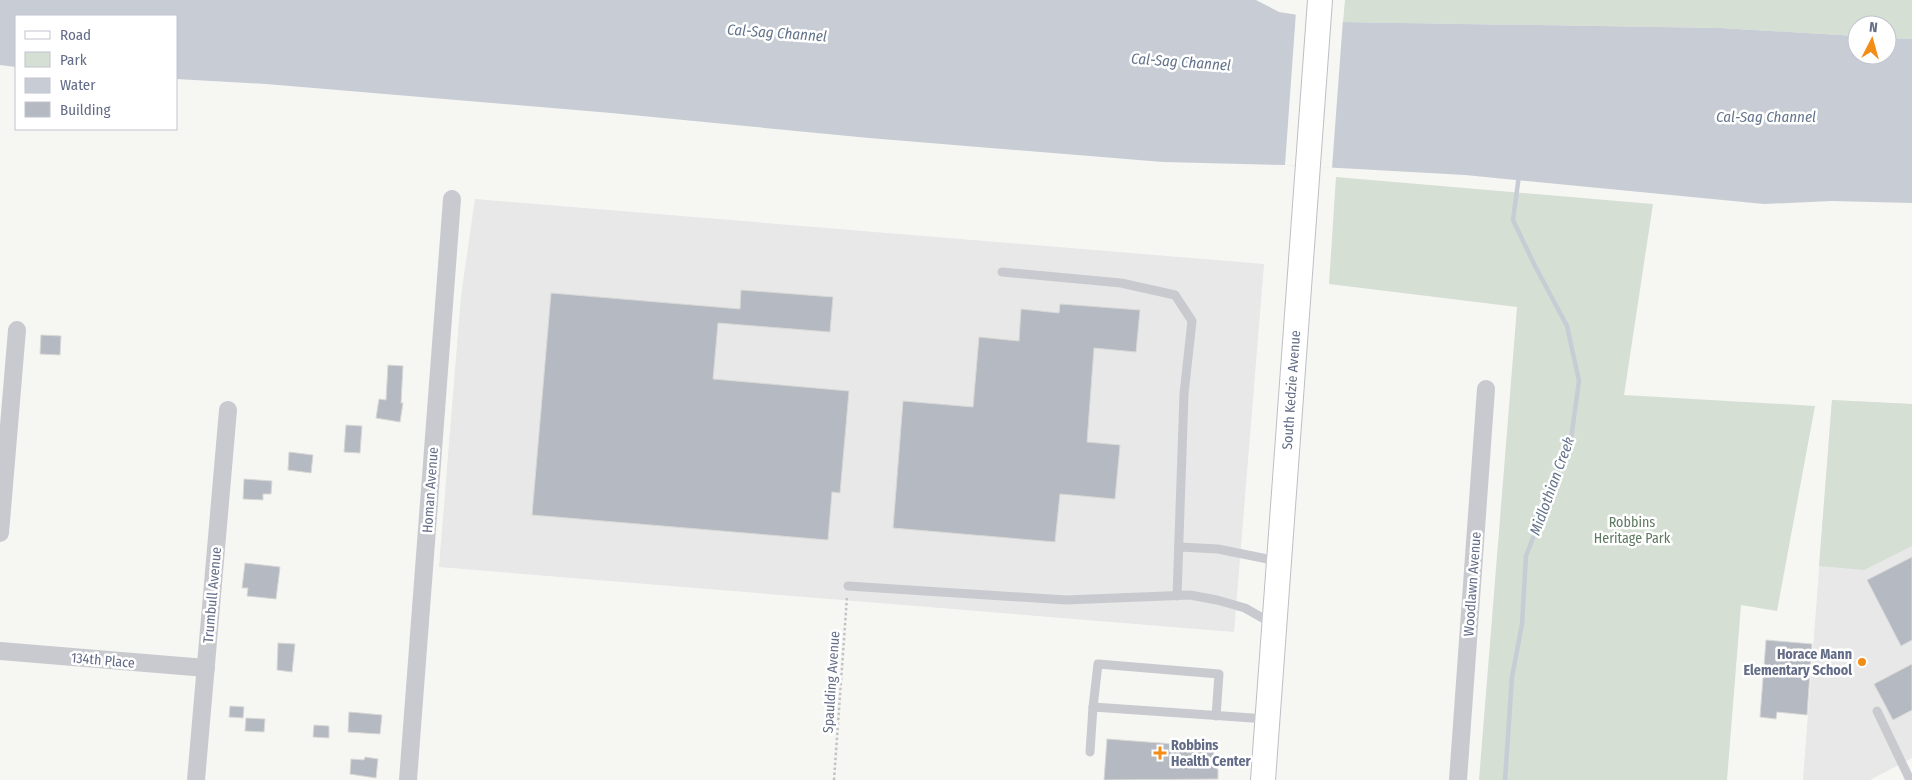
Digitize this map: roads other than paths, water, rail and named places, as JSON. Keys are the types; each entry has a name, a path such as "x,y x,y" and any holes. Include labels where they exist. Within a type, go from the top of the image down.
{"main road":[{"name":"South Kedzie Avenue","path":"1263,780 1320,1"}],"street":[{"name":"Homan Avenue","path":"408,780 452,199"},
{"path":"0,533 7,368 17,330"},
{"name":"Woodlawn Avenue","path":"1458,780 1486,389"},
{"name":"Trumbull Avenue","path":"196,780 228,410"},
{"name":"134th Place","path":"0,651 206,668"}],"lane":[{"path":"1002,272 1121,283 1175,294 1192,321 1184,394 1177,596"},
{"path":"1179,547 1218,549 1278,561"},
{"path":"848,586 1066,600 1190,596 1217,600 1245,608 1274,624"},
{"path":"1090,752 1092,707 1098,664 1219,674 1216,716"},
{"path":"1092,707 1267,719"},
{"path":"1877,711 1910,780"}],"water":[{"name":"Cal-Sag Channel","path":"0,0 1256,0 1279,12 1343,22 1721,28 1847,35 1847,65 1897,65 1897,38 1912,39 1912,203 1832,201 1764,204 1465,175 1285,165 1163,162 869,138 611,113 266,84 178,79 178,15 15,15 15,67 0,65"}],"waterway":[{"name":"Midlothian Creek","path":"1505,780 1512,677 1522,624 1526,556 1571,439 1579,381 1567,326 1513,220 1519,175"}],"place":[{"name":"Horace Mann Elementary School","path":"1862,662"},
{"name":"Robbins Health Center","path":"1160,753"}],"park label":[{"name":"Robbins Heritage Park","path":"1632,530"}]}
